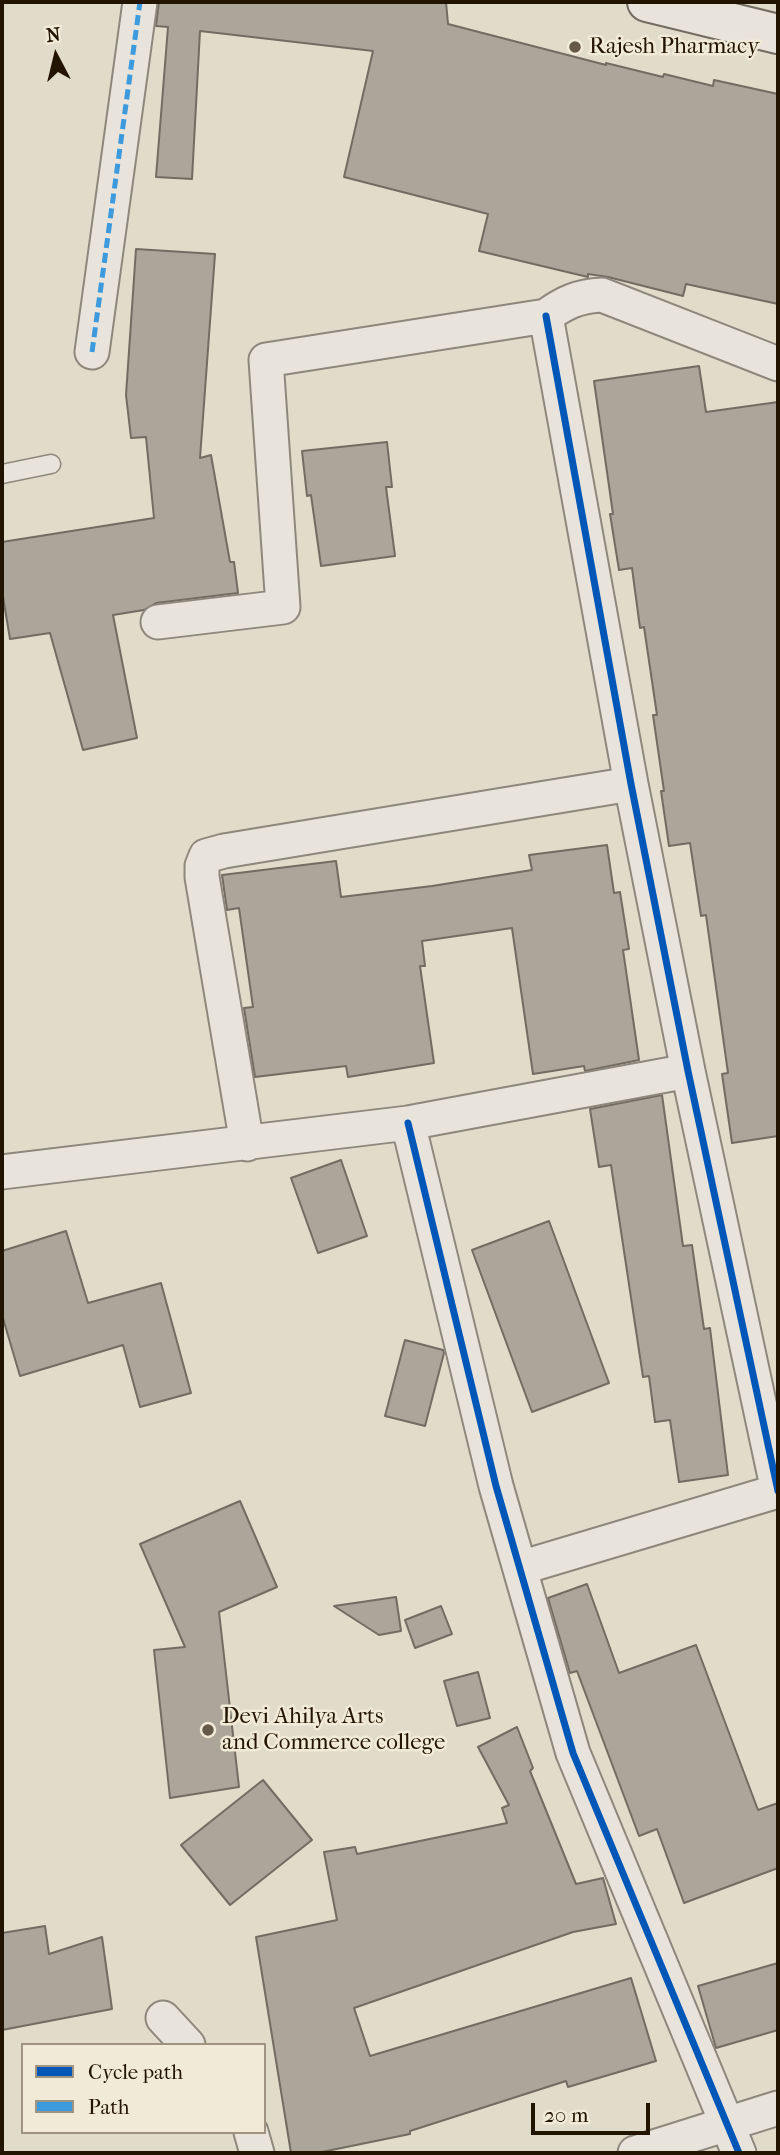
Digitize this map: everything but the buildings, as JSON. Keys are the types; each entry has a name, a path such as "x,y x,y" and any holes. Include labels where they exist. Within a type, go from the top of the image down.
{"main road":[{"path":"647,2 778,34"}],"street":[{"path":"92,352 140,2"},
{"path":"158,622 282,607 266,360 546,316 581,296 601,295 778,364"},
{"path":"520,1568 778,1491 688,1071 631,784 546,316"},
{"path":"247,1144 202,877 206,856 631,784"},
{"path":"2,1172 408,1123 688,1071"},
{"path":"408,1123 496,1486 573,1753 733,2139"},
{"path":"163,2018 186,2043"},
{"path":"635,2153 733,2139 778,2108"},
{"path":"252,2134 257,2153"}],"lane":[{"path":"2,474 51,464"}],"marked path":[{"path":"92,352 140,2"}],"cycle path":[{"path":"546,316 631,784 688,1071 778,1491"},
{"path":"408,1123 496,1486 573,1753 739,2153"}],"place":[{"name":"Rajesh Pharmacy","path":"575,47"},
{"name":"Devi Ahilya Arts and Commerce college","path":"208,1730"}]}
